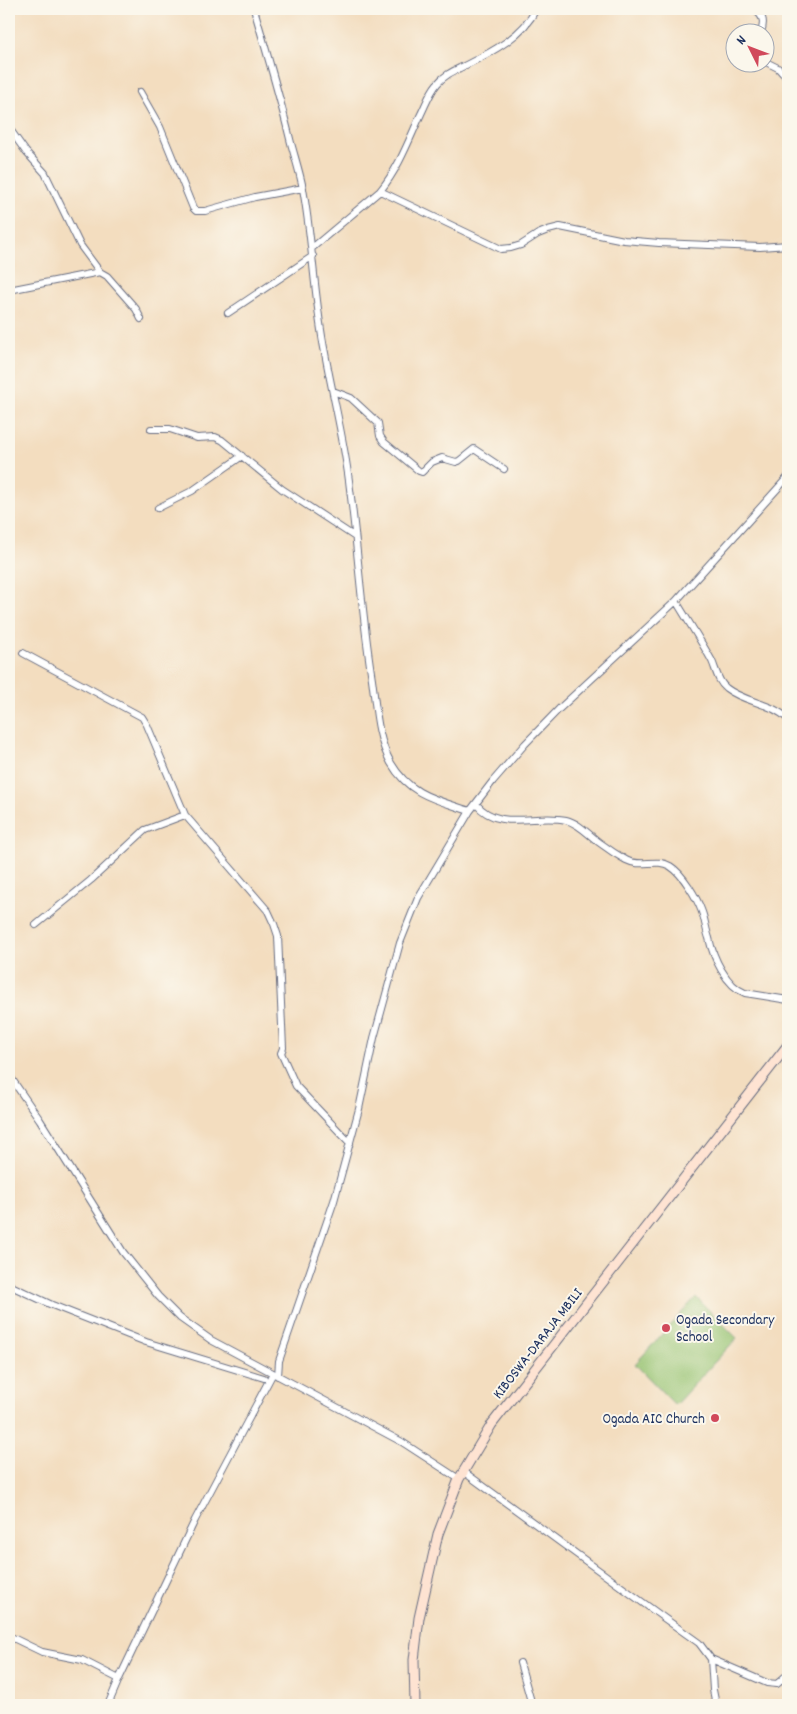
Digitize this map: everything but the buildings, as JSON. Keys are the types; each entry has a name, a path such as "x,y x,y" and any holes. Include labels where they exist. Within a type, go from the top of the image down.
{"main road":[{"name":"KIBOSWA-DARAJA MBILI","path":"415,1705 414,1660 419,1618 438,1534 461,1475 492,1424 788,1045"}],"street":[{"path":"254,9 284,112 303,188 313,252 324,352 350,487 378,726 386,753 401,777 416,791 437,801 470,811"},
{"path":"228,313 313,252 380,191 397,167 436,84 449,73 484,55 518,34 536,9"},
{"path":"754,9 761,15 764,22"},
{"path":"774,66 788,78"},
{"path":"140,92 160,127 193,208 196,211 205,211 255,197 303,188"},
{"path":"9,128 26,152 45,173 80,245 100,272 107,276 136,309 141,319"},
{"path":"380,191 501,249 521,245 538,234 560,227 624,240 658,243 760,247 788,245"},
{"path":"9,290 100,272"},
{"path":"333,391 351,398 378,423 380,436 384,442 419,471 422,472 432,462 442,458 456,462 459,461 474,449 504,470"},
{"path":"151,429 170,429 197,438 219,438 282,489 356,537"},
{"path":"158,508 192,491 242,456"},
{"path":"108,1705 195,1520 275,1374 334,1201 350,1143 374,1038 400,943 418,898 470,811 493,781 538,730 619,652 676,601 788,477"},
{"path":"676,601 713,664 723,686 737,694 774,708 788,719"},
{"path":"24,653 142,717 147,724 185,815 268,911 278,936 283,1048 281,1053 296,1086 350,1143"},
{"path":"476,804 488,815 507,820 567,820 577,825 602,845 633,863 663,863 671,867 680,875 696,899 703,914 709,940 719,965 733,986 745,993 788,1000"},
{"path":"36,925 91,880 145,830 185,815"},
{"path":"9,1075 40,1120 123,1252 158,1296 180,1318 211,1340 402,1442 441,1469 461,1475 700,1642 711,1659 712,1690 716,1705"},
{"path":"9,1285 52,1305 146,1342 264,1378"},
{"path":"9,1636 42,1652 82,1660 119,1680"},
{"path":"711,1659 767,1683 777,1684 788,1674"},
{"path":"520,1663 532,1705"}],"green space":[{"path":"696,1297 737,1338 675,1405 635,1364"}],"place":[{"name":"Ogada Secondary School","path":"666,1328"},
{"name":"Ogada AIC Church","path":"715,1418"}]}
